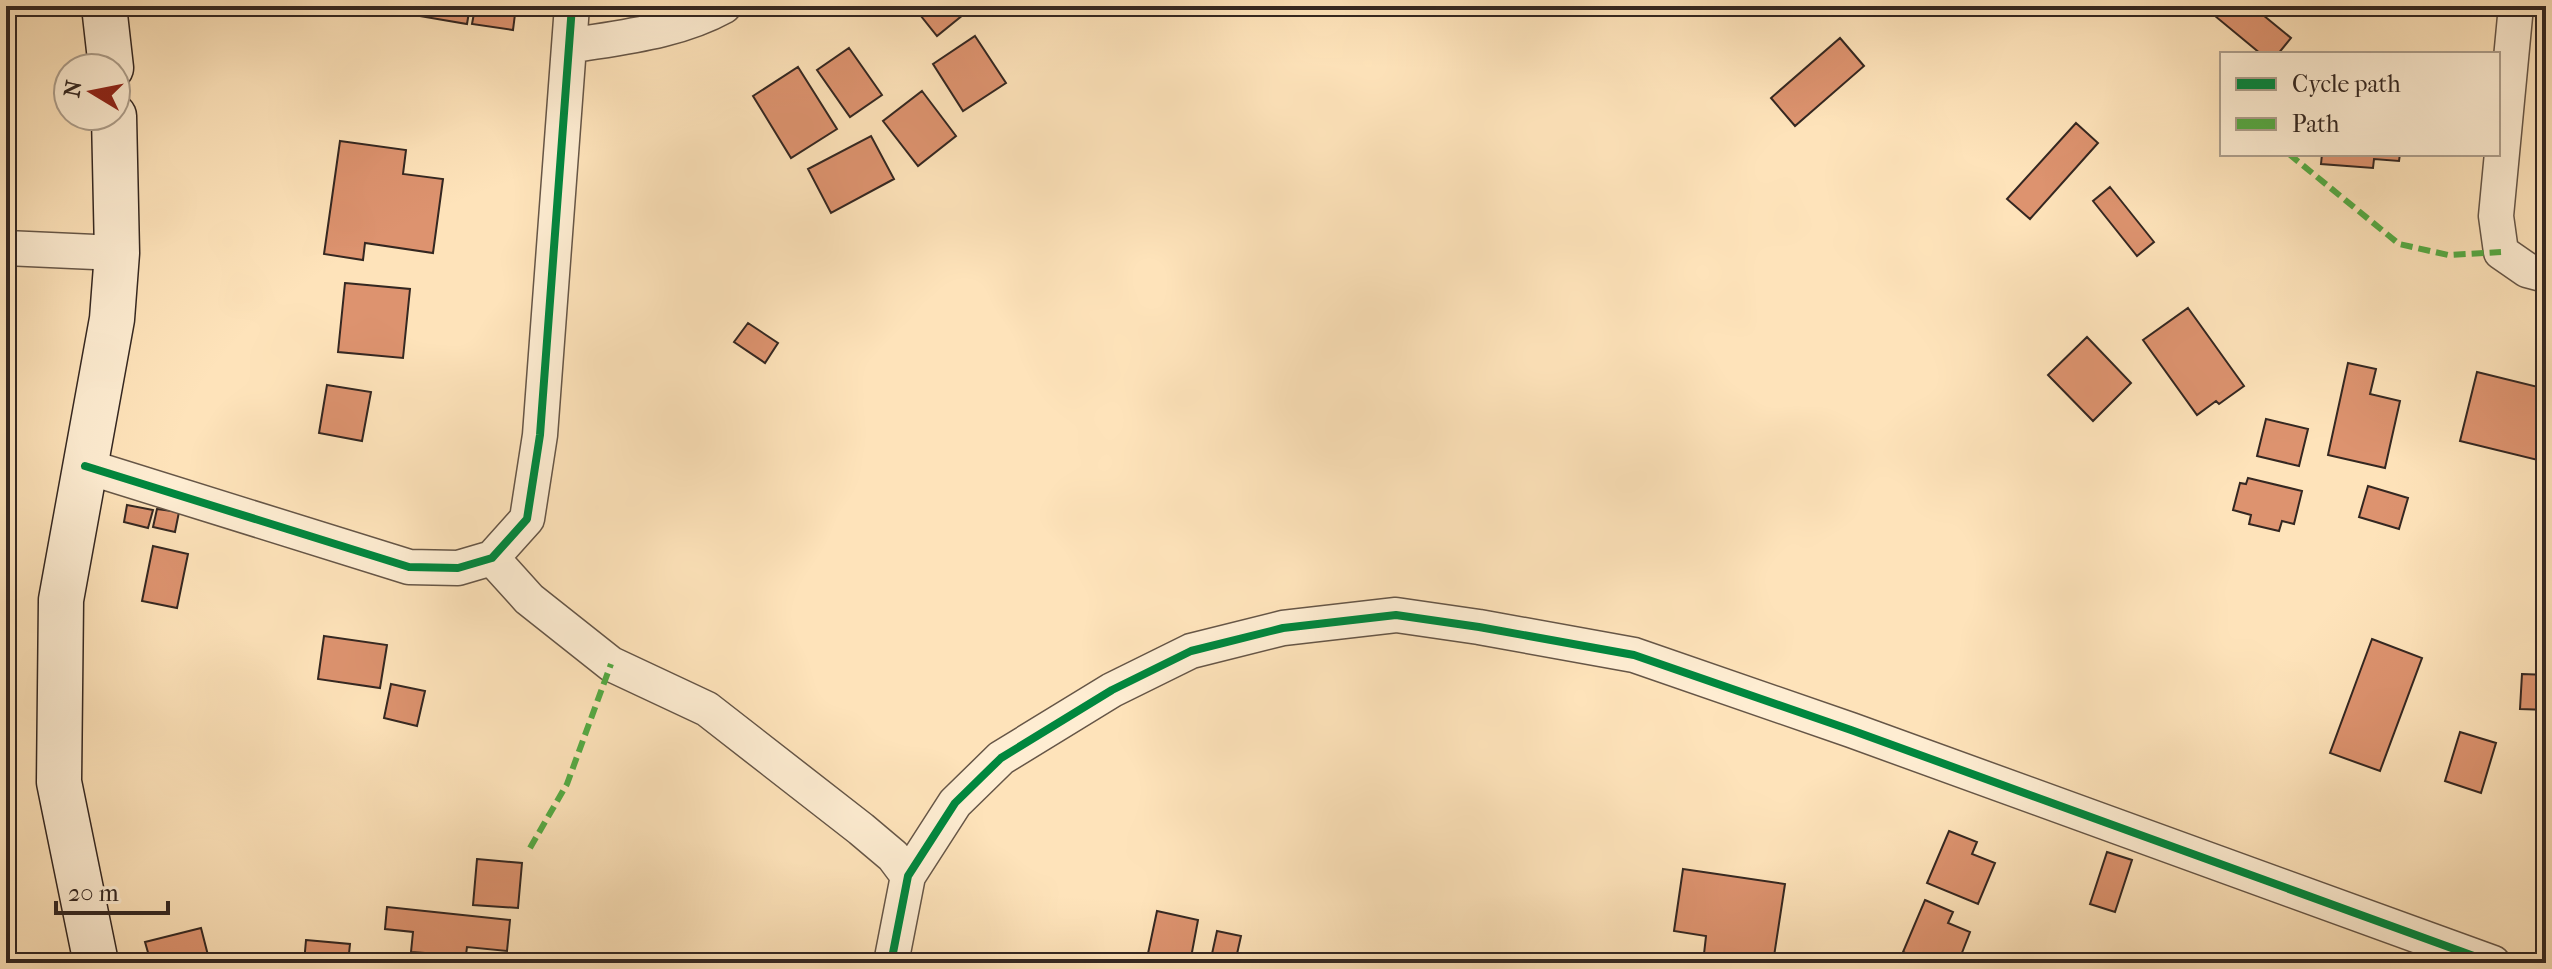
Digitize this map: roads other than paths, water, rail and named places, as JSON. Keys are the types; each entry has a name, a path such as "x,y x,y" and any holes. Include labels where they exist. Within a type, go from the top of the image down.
{"street":[{"path":"104,6 109,52"},
{"path":"85,466 409,567 458,568 492,558 527,519 540,435 572,6"},
{"path":"569,46 658,31 699,20 724,6"},
{"path":"2516,6 2496,216 2501,252 2527,270 2546,275"},
{"path":"96,963 59,782 61,600 112,319 117,253 114,132"},
{"path":"6,248 117,253"},
{"path":"492,558 529,599 611,664 707,709 861,829 893,856 908,876"},
{"path":"891,963 908,876 955,803 1001,758 1112,690 1191,651 1283,628 1396,615 1634,655 1881,740 2493,963"}]}
